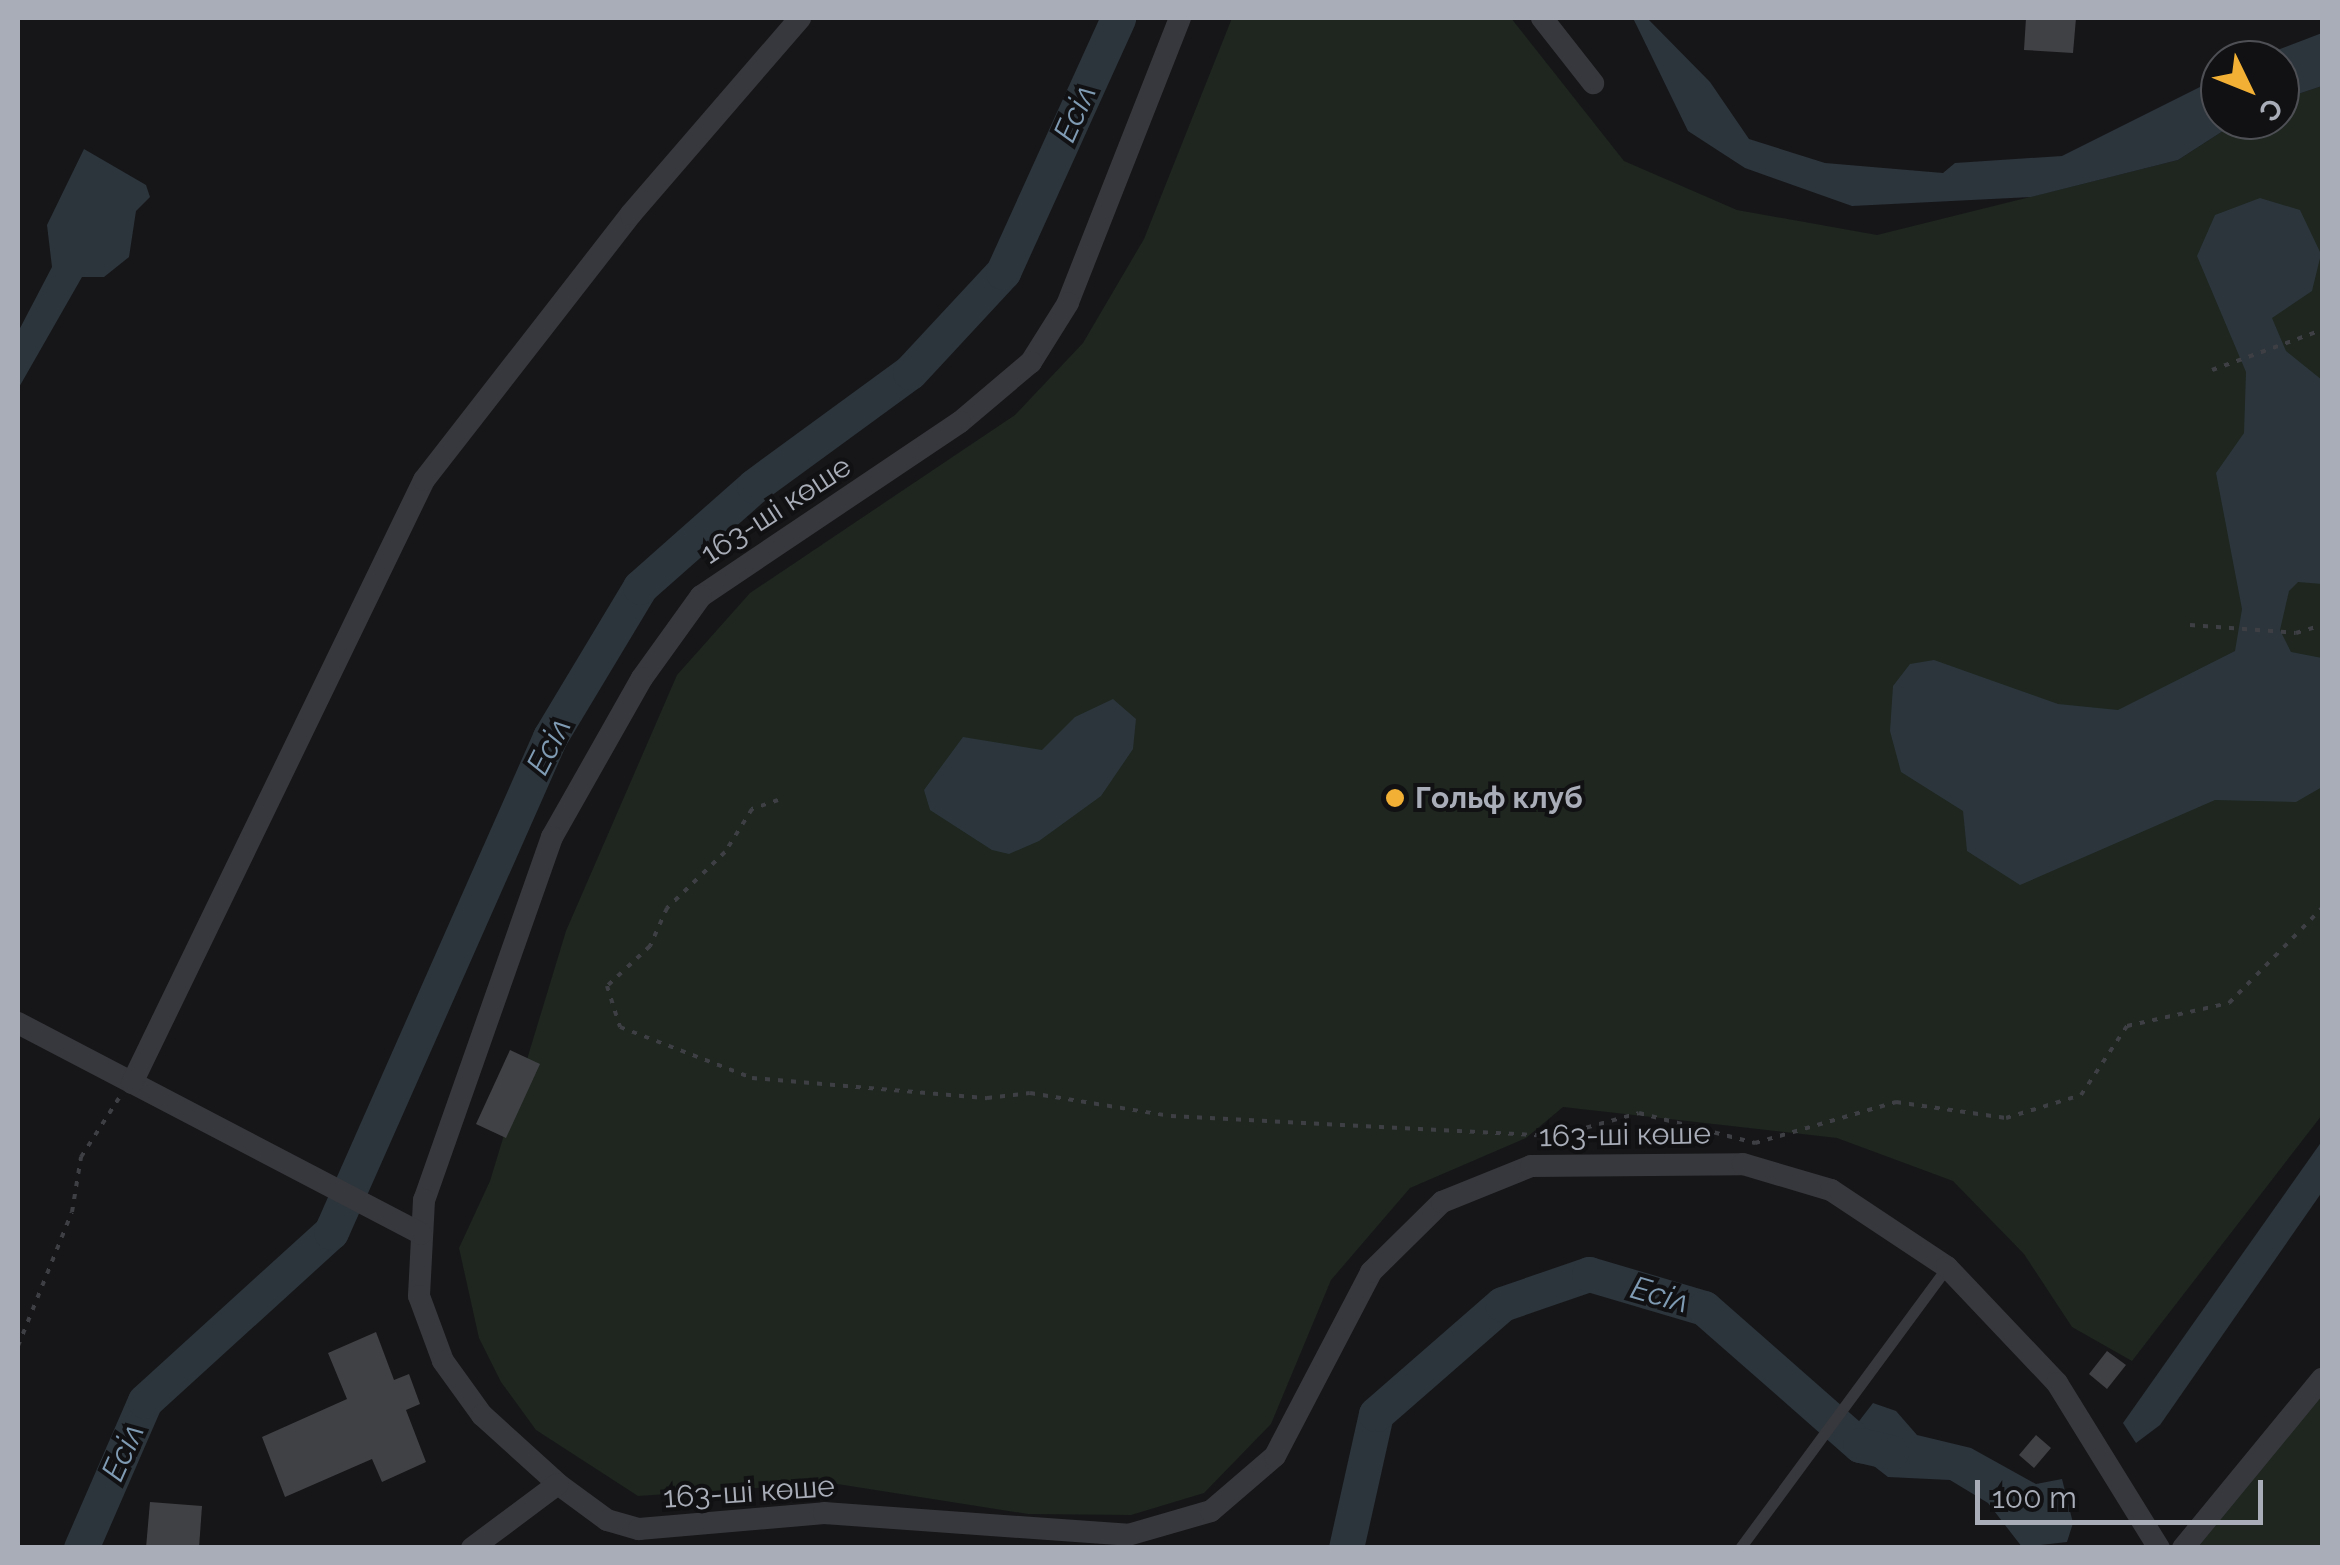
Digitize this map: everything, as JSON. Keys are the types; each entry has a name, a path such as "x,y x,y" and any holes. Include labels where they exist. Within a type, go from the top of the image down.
{"street":[{"path":"132,1083 424,480 630,214 800,18"},
{"name":"163-ші көше","path":"1180,18 1068,303 1031,362 876,481 738,563 701,596 642,678 552,837 445,1132 421,1234 418,1296 443,1361 482,1415 558,1484 607,1520 644,1538 824,1513 1128,1535 1211,1512 1275,1456 1371,1272 1402,1237 1442,1202 1530,1166 1743,1164 1831,1190 1948,1267 2057,1384 2159,1548"},
{"path":"1542,18 1593,84"},
{"path":"18,1024 421,1234"},
{"path":"2182,1548 2322,1380"},
{"path":"472,1548 558,1484"}],"lane":[{"path":"1742,1542 1948,1267"}],"path":[{"path":"2212,370 2322,330"},
{"path":"2190,624 2280,630 2322,626"},
{"path":"778,800 752,809 725,852 668,908 650,946 607,986 620,1028 752,1078 987,1098 1030,1092 1171,1116 1550,1136 1639,1113 1755,1144 1896,1102 2006,1118 2081,1095 2127,1026 2228,1003 2322,908"},
{"path":"18,1346 72,1212 81,1158 132,1083"},
{"path":"1530,1166 1550,1136"}],"shaded area":[{"path":"1232,18 1511,18 1624,161 1737,210 1877,235 2178,160 2209,140 2300,140 2300,93 2322,86 2322,1115 2132,1361 2072,1327 2024,1254 1953,1181 1837,1138 1563,1107 1526,1138 1410,1188 1331,1280 1271,1424 1204,1493 1131,1515 1028,1514 831,1483 638,1496 536,1430 501,1382 479,1338 459,1248 490,1181 566,931 677,675 750,593 1015,415 1083,343 1144,239"},
{"path":"1633,18 1647,18 1710,82 1749,139 1825,163 1943,173 1955,163 2062,156 2200,87 2200,140 2209,140 2178,160 2031,197 1852,206 1745,168 1688,131"},
{"path":"2322,33 2322,86 2300,93 2300,41"},
{"path":"84,149 146,185 150,197 136,211 129,257 104,277 82,277 18,389 18,332 52,267 47,225"},
{"path":"2260,198 2300,210 2321,254 2312,291 2272,318 2286,351 2322,380 2322,584 2298,582 2289,591 2280,630 2291,652 2322,658 2322,787 2296,802 2215,800 2020,885 1967,851 1963,811 1901,772 1890,731 1893,686 1910,664 1934,660 2058,704 2118,710 2235,651 2242,609 2216,473 2244,433 2246,372 2197,256 2215,215"},
{"path":"1113,699 1136,719 1133,749 1101,796 1039,841 1009,854 992,850 930,810 924,790 963,737 1042,750 1075,717"},
{"path":"2322,1141 2322,1192 2160,1425 2136,1443 2123,1423"},
{"path":"2322,1379 2322,1547 2183,1547"},
{"path":"1873,1403 1896,1411 1917,1435 1971,1448 2036,1484 2062,1479 2073,1523 2067,1542 2022,1547 1988,1503 1950,1480 1888,1477 1843,1442"}],"building":[{"path":"2026,18 2076,18 2073,53 2024,50"},
{"path":"510,1050 540,1064 506,1138 476,1124"},
{"path":"376,1332 394,1380 409,1374 420,1404 406,1410 426,1462 382,1482 372,1459 285,1497 262,1437 347,1399 328,1353"},
{"path":"2107,1351 2126,1365 2107,1389 2089,1374"},
{"path":"2036,1435 2051,1448 2034,1468 2019,1455"},
{"path":"150,1502 202,1506 199,1548 146,1548"}],"waterway":[{"name":"Есіл","path":"81,1548 145,1401 331,1232 550,737 640,587 754,486 910,372 1003,272 1118,18"},
{"name":"Есіл","path":"1346,1548 1376,1414 1502,1304 1589,1274 1704,1308 1860,1445 1891,1452"}],"place":[{"name":"Гольф клуб","path":"1395,798"}]}
